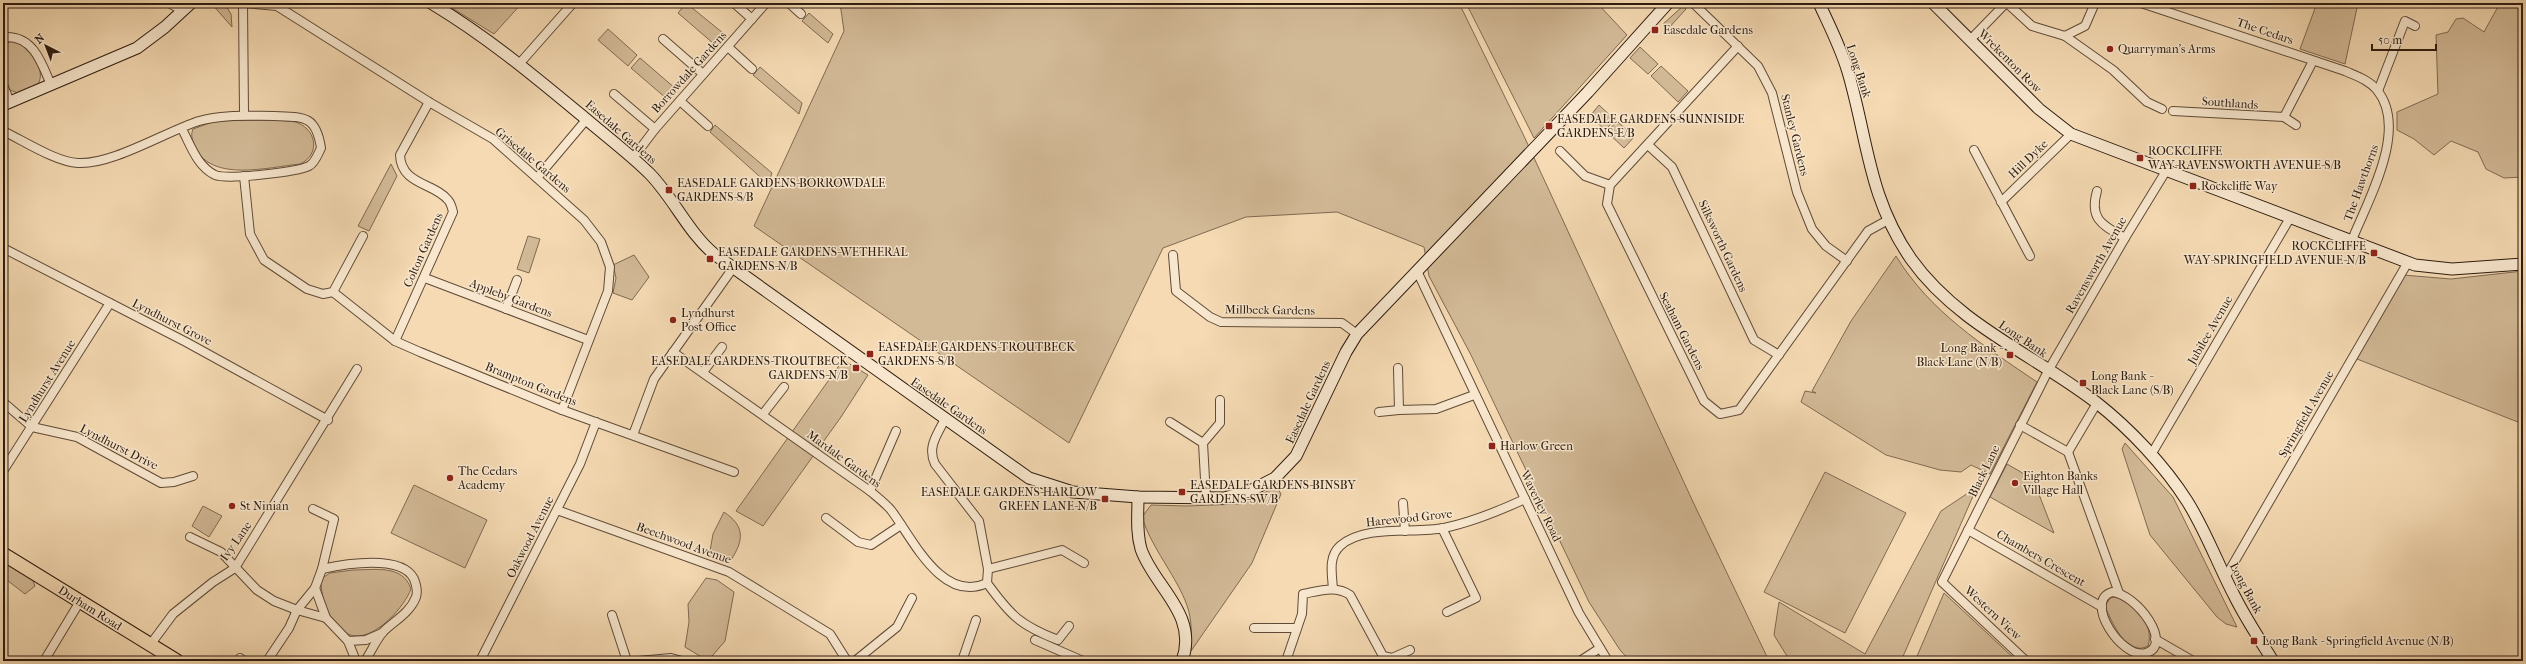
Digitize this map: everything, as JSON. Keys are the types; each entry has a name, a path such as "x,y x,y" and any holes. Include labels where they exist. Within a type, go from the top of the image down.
{"main road":[{"name":"Durham Road","path":"3,554 79,603 177,661"}],"street":[{"path":"169,3 187,7"},
{"path":"243,3 244,115"},
{"name":"Grisedale Gardens","path":"243,3 277,6 429,102 493,139 584,220 601,242 610,267 608,291 562,410"},
{"name":"Easedale Gardens","path":"431,3 477,31 520,63 633,158 663,190 703,245 733,268 1029,478 1073,492 1138,497 1224,498 1250,491 1275,478 1287,468 1296,456 1312,427 1346,352 1357,334 1584,96 1668,3"},
{"path":"520,63 573,3"},
{"path":"734,3 752,19"},
{"name":"Borrowdale Gardens","path":"633,158 655,129 766,3"},
{"path":"789,3 801,14"},
{"name":"Stanley Gardens","path":"1693,3 1758,66 1772,93 1797,192 1812,229 1826,246 1847,261"},
{"name":"Long Bank","path":"1818,3 1847,70 1867,159 1888,220 1912,260 1937,290 1973,321 2097,403 2151,455 2186,499 2225,578 2273,661"},
{"name":"Wrekenton Row","path":"1933,3 2039,109 2071,134"},
{"path":"1970,40 2007,3 2032,26 2065,36 2113,70 2147,102 2162,109"},
{"path":"2065,36 2085,26 2095,3"},
{"name":"The Cedars","path":"2141,3 2313,61"},
{"path":"3,84 6,103 51,85 137,48 187,7"},
{"path":"2284,118 2313,61 2363,79 2378,91 2405,21 2415,26"},
{"path":"4,36 22,39 34,50 51,85"},
{"path":"663,39 703,74"},
{"path":"1560,152 1585,176 1610,185 1738,46"},
{"path":"728,47 752,69"},
{"name":"The Hawthorns","path":"2352,240 2386,156 2390,133 2385,109 2378,91"},
{"path":"614,94 655,129"},
{"path":"680,101 708,126"},
{"name":"Colton Gardens","path":"395,341 425,278 453,212 448,200 409,176 400,164 400,155 429,102"},
{"name":"Southlands","path":"2173,111 2284,118 2296,125"},
{"path":"3,131 66,161 79,163 114,155 182,129 215,117 244,115 299,117 311,122 319,131 322,148 311,165 297,170 244,176 216,175 199,164 182,129"},
{"path":"537,178 586,120"},
{"path":"2071,134 2408,262 2452,269 2523,264"},
{"name":"Hill Dyke","path":"2001,202 2071,134"},
{"name":"Silksworth Gardens","path":"1648,145 1672,167 1754,340 1779,355"},
{"name":"Hill Dyke","path":"1974,150 2030,256"},
{"name":"Ravensworth Avenue","path":"2048,371 2125,238 2166,171"},
{"path":"244,176 250,234 264,260 307,289 323,294 333,292 363,236"},
{"name":"Seaham Gardens","path":"1610,185 1607,204 1704,401 1720,414 1739,410 1868,231 1888,220"},
{"path":"2097,191 2093,204 2096,216 2105,226 2125,238"},
{"name":"Jubilee Avenue","path":"2151,455 2290,218"},
{"name":"Lyndhurst Grove","path":"3,248 110,303 328,420"},
{"name":"Millbeck Gardens","path":"1174,255 1176,291 1210,317 1221,322 1342,323 1357,334"},
{"name":"Springfield Avenue","path":"2225,578 2408,262"},
{"path":"633,435 654,380 733,268"},
{"name":"Waverley Road","path":"1417,271 1474,395 1579,613 1608,661"},
{"name":"Appleby Gardens","path":"425,278 588,340"},
{"path":"506,309 517,280"},
{"name":"Brampton Gardens","path":"333,292 395,341 562,410 734,472"},
{"name":"Lyndhurst Avenue","path":"3,471 110,303"},
{"path":"703,372 722,347"},
{"name":"Mardale Gardens","path":"673,352 763,414 870,491 890,508 933,568 944,578 958,586 976,588 987,583"},
{"path":"1398,368 1399,410"},
{"name":"Ivy Lane","path":"150,645 173,614 213,582 235,568 328,420 357,369"},
{"name":"Black Lane","path":"1942,582 2048,371"},
{"path":"763,414 784,387"},
{"path":"1379,412 1436,409 1474,395"},
{"path":"1206,497 1203,442 1220,422 1220,400"},
{"path":"3,402 32,427"},
{"path":"2068,452 2097,403"},
{"path":"945,419 933,442 931,456 935,464 979,521 988,569 987,583 1020,622 1030,629 1058,640 1069,626"},
{"name":"Oakwood Avenue","path":"480,661 580,464 596,422"},
{"path":"1170,422 1203,442"},
{"path":"2020,425 2068,452 2119,593"},
{"name":"Lyndhurst Drive","path":"32,427 77,437 161,483 174,482 193,476"},
{"path":"870,491 896,431"},
{"path":"1138,497 1138,531 1142,550 1178,611 1185,644 1182,661"},
{"name":"Harewood Grove","path":"1333,589 1332,562 1335,551 1342,545 1364,534 1442,528 1464,524 1525,499"},
{"path":"1403,503 1405,531"},
{"path":"268,661 289,628 297,610 315,588 322,569 334,519 313,509"},
{"name":"Beechwood Avenue","path":"557,510 729,572 830,634 847,661"},
{"path":"826,518 858,542 871,545 901,525"},
{"path":"1442,528 1476,598 1447,612"},
{"name":"Chambers Crescent","path":"1968,530 2102,607"},
{"path":"190,537 221,552 257,590 274,602 326,618"},
{"path":"988,569 1062,550 1084,563"},
{"path":"322,569 342,564 376,562 400,567 412,575 416,584 416,596 410,608 382,633 366,640 348,641"},
{"name":"Western View","path":"1942,582 2026,661"},
{"path":"315,588 326,618 348,641 356,661"},
{"path":"1286,661 1302,614 1303,594 1333,589 1341,589 1350,595 1383,656 1397,659 1410,650"},
{"path":"2155,639 2152,649 2142,657 2115,638 2107,624 2102,607 2104,597 2109,594 2119,593 2129,597 2142,609 2155,639 2193,661"},
{"path":"855,661 897,627 912,598"},
{"path":"44,661 79,603"},
{"path":"612,615 626,661"},
{"path":"962,661 976,620"},
{"path":"1254,628 1297,628"},
{"path":"366,661 382,633"},
{"path":"1035,640 1083,661"},
{"path":"1580,661 1600,648"},
{"path":"638,661 671,658 682,661"}],"shaded area":[{"path":"211,3 226,6 231,14 232,27"},
{"path":"444,3 522,3 494,34"},
{"path":"686,3 723,33 714,44 678,13"},
{"path":"840,3 1459,3 1523,134 1694,504 1769,661 1630,661 1620,650 1589,602 1471,355 1429,276 1424,247 1337,212 1246,217 1163,248 1069,443 754,226 844,31"},
{"path":"1466,3 1597,3 1627,35 1534,138"},
{"path":"2317,3 2358,3 2345,64 2300,49"},
{"path":"2500,3 2523,5 2523,177 2504,178 2486,169 2478,152 2451,141 2434,155 2414,139 2397,130 2397,112 2438,94 2436,35 2448,32 2456,19 2463,18 2484,32"},
{"path":"1683,6 1686,9 1667,30 1662,25"},
{"path":"809,13 833,34 828,43 802,21"},
{"path":"608,29 637,55 628,66 598,40"},
{"path":"14,41 20,43 31,53 40,72 38,84 18,93 10,90 3,74 3,49 9,42"},
{"path":"1640,47 1658,64 1648,74 1630,58"},
{"path":"640,58 676,89 667,99 631,68"},
{"path":"1661,66 1688,91 1678,102 1651,76"},
{"path":"760,67 802,103 799,114 753,75"},
{"path":"1599,105 1615,120 1605,130 1590,116"},
{"path":"215,121 292,121 298,123 309,132 314,143 313,149 311,155 300,164 257,169 227,169 214,165 203,158 195,147 192,138 193,129"},
{"path":"1617,121 1634,137 1624,148 1607,132"},
{"path":"715,125 772,173 768,184 710,132"},
{"path":"391,164 397,176 369,231 358,226"},
{"path":"528,236 540,239 529,273 517,269"},
{"path":"634,255 649,277 632,300 613,293 616,278 613,265"},
{"path":"1896,256 1925,294 1942,311 1978,341 2037,382 1990,474 1971,465 1961,472 1940,470 1886,455 1801,402 1805,391 1816,393 1812,391 1851,321"},
{"path":"2523,271 2523,424 2357,359 2403,275 2451,279"},
{"path":"843,360 868,375 841,417 763,526 736,511"},
{"path":"2125,443 2173,497 2237,627 2226,624 2217,617 2150,535 2122,449"},
{"path":"2007,464 2033,479 2054,533 1990,497"},
{"path":"1825,472 1906,513 1845,633 1764,592"},
{"path":"414,485 487,520 465,568 391,533"},
{"path":"1277,487 1281,494 1252,563 1191,651 1191,625 1187,605 1182,593 1153,543 1142,517 1151,505 1187,506 1239,504"},
{"path":"1977,487 1901,661 1790,661 1774,635 1779,602 1865,654 1941,511"},
{"path":"203,506 222,516 209,537 192,526"},
{"path":"724,512 736,523 740,534 738,546 731,560 721,559 710,551 713,534"},
{"path":"3,560 31,576 35,586 25,594 3,577"},
{"path":"378,569 395,572 402,575 411,589 403,604 390,619 374,631 358,636 349,635 335,623 326,606 321,587 321,579 330,573"},
{"path":"706,578 717,580 734,592 725,641 708,661 685,647 689,622 688,604"},
{"path":"1944,593 2017,661 1915,661"},
{"path":"2115,597 2136,610 2146,623 2149,638 2148,646 2140,648 2133,647 2120,636 2105,606 2110,598"}],"place":[{"name":"Easedale Gardens","path":"1655,30"},
{"name":"Quarryman's Arms","path":"2110,49"},
{"name":"EASEDALE GARDENS-SUNNISIDE GARDENS-E/B","path":"1549,126"},
{"name":"ROCKCLIFFE WAY-RAVENSWORTH AVENUE-S/B","path":"2140,158"},
{"name":"Rockcliffe Way","path":"2193,186"},
{"name":"EASEDALE GARDENS-BORROWDALE GARDENS-S/B","path":"669,190"},
{"name":"ROCKCLIFFE WAY-SPRINGFIELD AVENUE-N/B","path":"2374,253"},
{"name":"EASEDALE GARDENS-WETHERAL GARDENS-N/B","path":"710,259"},
{"name":"Lyndhurst Post Office","path":"673,320"},
{"name":"EASEDALE GARDENS-TROUTBECK GARDENS-S/B","path":"870,354"},
{"name":"Long Bank - Black Lane (N/B)","path":"2010,355"},
{"name":"EASEDALE GARDENS-TROUTBECK GARDENS-N/B","path":"856,368"},
{"name":"Long Bank - Black Lane (S/B)","path":"2083,383"},
{"name":"Harlow Green","path":"1492,446"},
{"name":"The Cedars Academy","path":"450,478"},
{"name":"Eighton Banks Village Hall","path":"2015,483"},
{"name":"EASEDALE GARDENS-BINSBY GARDENS-SW/B","path":"1182,492"},
{"name":"EASEDALE GARDENS-HARLOW GREEN LANE-N/B","path":"1105,499"},
{"name":"St Ninian","path":"232,506"},
{"name":"Long Bank - Springfield Avenue (N/B)","path":"2254,641"}]}
